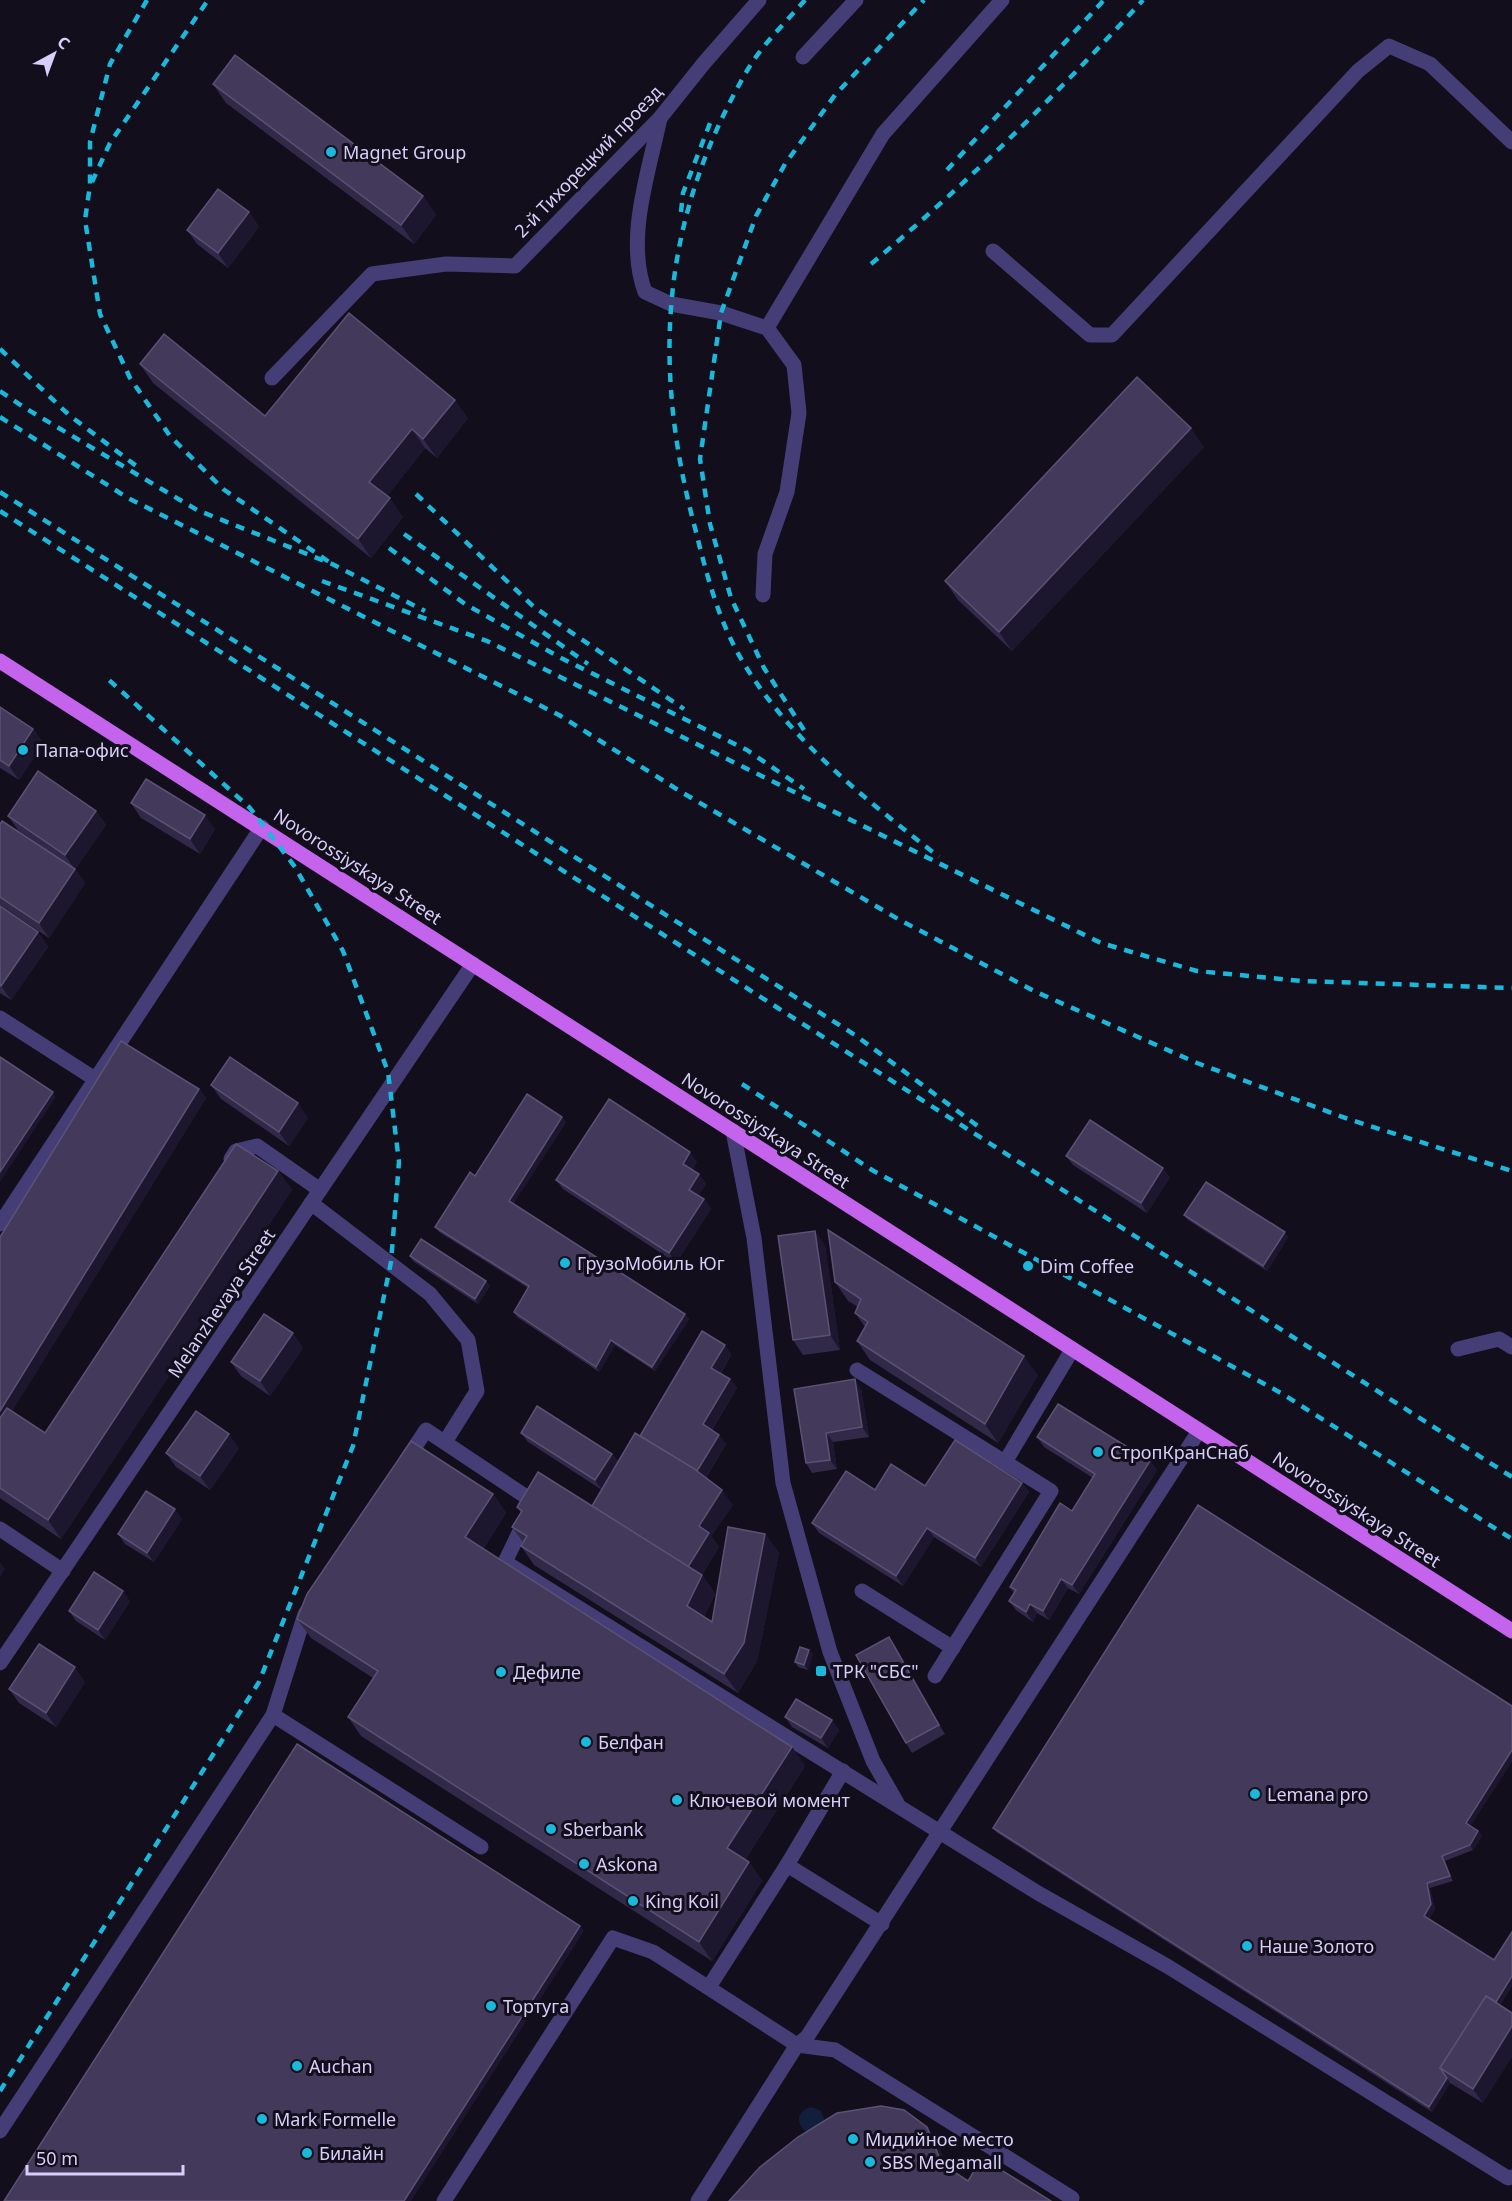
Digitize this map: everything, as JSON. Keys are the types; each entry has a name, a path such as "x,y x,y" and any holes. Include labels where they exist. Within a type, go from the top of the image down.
{"main road":[{"name":"Novorossiyskaya Street","path":"0,661 1512,1631"}],"street":[{"name":"2-й Тихорецкий проезд","path":"272,378 372,274 446,264 515,266 660,118 759,0"},
{"path":"803,57 856,0"},
{"path":"767,328 883,134 1002,0"},
{"path":"993,251 1090,335 1112,335 1358,71 1389,46 1430,64 1512,142"},
{"path":"660,118 639,220 638,274 645,292 671,304 721,313 767,328 794,365 799,413 787,492 765,554 763,595"},
{"path":"0,1224 262,827"},
{"name":"Melanzhevaya Street","path":"0,1663 473,963"},
{"path":"0,1018 95,1079"},
{"path":"733,1131 753,1238 783,1483 830,1652 873,1761 899,1806"},
{"path":"224,1169 236,1150 257,1146 320,1190"},
{"path":"311,1203 430,1293 468,1340 477,1391 445,1442"},
{"path":"1458,1349 1499,1339 1512,1347"},
{"path":"1005,1462 1072,1350"},
{"path":"857,1370 1051,1491 935,1676"},
{"path":"394,1478 426,1430 534,1502 505,1562 1038,1893 1186,1978 1410,2119 1508,2178 1512,2177"},
{"path":"698,2201 797,2045 807,2037 882,1924 1199,1431"},
{"path":"0,1529 63,1571"},
{"path":"862,1591 953,1648"},
{"path":"0,2131 273,1715 305,1614 318,1595"},
{"path":"273,1715 481,1847"},
{"path":"709,1987 787,1865 843,1771"},
{"path":"787,1865 882,1924"},
{"path":"444,2201 613,1938 653,1952 797,2045 835,2050 1072,2199"}],"water":[{"path":"812,2107 821,2111 825,2121 806,2132 800,2125 799,2117 803,2111"}],"building":[{"path":"235,55 423,196 401,225 213,84"},
{"path":"218,189 249,212 218,253 187,230"},
{"path":"349,313 455,400 423,439 412,429 369,482 390,498 358,539 140,364 164,334 265,416"},
{"path":"1137,377 1191,428 999,632 945,581"},
{"path":"0,707 33,729 9,766 0,760"},
{"path":"38,771 96,811 65,855 8,816"},
{"path":"146,779 205,815 190,839 131,803"},
{"path":"2,821 75,869 39,923 0,897 0,824"},
{"path":"0,906 38,932 1,986 0,985"},
{"path":"121,1041 199,1089 0,1411 0,1237"},
{"path":"0,1057 53,1092 0,1172"},
{"path":"230,1057 298,1103 279,1132 211,1085"},
{"path":"527,1094 562,1117 509,1201 685,1314 652,1367 611,1340 596,1367 514,1312 529,1286 435,1227 470,1172 475,1176"},
{"path":"609,1099 690,1152 683,1164 699,1174 689,1190 704,1199 669,1253 556,1180"},
{"path":"1090,1120 1163,1168 1141,1203 1066,1156"},
{"path":"236,1144 278,1171 48,1520 0,1488 0,1418 7,1408 45,1433"},
{"path":"1206,1182 1285,1232 1263,1266 1184,1215"},
{"path":"828,1230 1024,1356 985,1424 857,1341 868,1322 855,1313 861,1299 835,1282"},
{"path":"815,1231 830,1335 793,1340 778,1236"},
{"path":"421,1239 486,1281 475,1299 410,1256"},
{"path":"264,1314 293,1333 260,1381 231,1362"},
{"path":"702,1331 725,1345 711,1368 730,1379 703,1424 719,1435 697,1471 640,1436"},
{"path":"855,1379 862,1427 826,1433 830,1460 806,1463 794,1389"},
{"path":"1058,1404 1150,1461 1072,1585 1061,1579 1043,1611 1030,1604 1026,1612 1009,1601 1016,1590 1010,1587 1060,1503 1072,1511 1095,1474 1037,1437"},
{"path":"537,1406 612,1454 595,1480 521,1433"},
{"path":"196,1411 229,1434 200,1476 166,1453"},
{"path":"635,1433 693,1468 722,1490 699,1526 709,1533 688,1567 592,1506"},
{"path":"955,1440 1022,1483 975,1558 927,1528 896,1576 812,1523 846,1471 875,1490 891,1464 925,1486"},
{"path":"411,1441 493,1494 465,1537 792,1747 727,1848 749,1862 699,1942 348,1717 378,1671 297,1619 307,1594"},
{"path":"538,1472 702,1575 687,1606 712,1622 728,1527 765,1534 744,1643 724,1674 521,1546 527,1536 512,1527 522,1511 517,1507"},
{"path":"146,1491 175,1509 147,1553 118,1534"},
{"name":"Lemana pro","path":"1198,1505 1512,1706 1512,1750 1466,1823 1478,1831 1470,1845 1442,1856 1450,1876 1427,1883 1431,1904 1424,1916 1494,1960 1512,1932 1512,1976 1496,2002 1486,1996 1440,2068 1447,2078 1429,2107 993,1828"},
{"path":"94,1572 123,1591 98,1630 69,1611"},
{"path":"889,1637 939,1725 906,1743 856,1655"},
{"path":"39,1644 75,1667 46,1713 9,1689"},
{"path":"800,1647 809,1650 804,1665 795,1662"},
{"path":"796,1699 832,1720 821,1738 785,1717"},
{"name":"Auchan","path":"297,1744 580,1926 404,2201 4,2201"},
{"path":"1486,1996 1512,2013 1512,2026 1473,2089 1440,2068"},
{"name":"SBS Megamall","path":"881,2106 904,2110 927,2127 942,2164 968,2181 982,2158 1051,2201 729,2201 760,2167 798,2137 837,2113"}],"railway":[{"path":"147,0 110,64 90,142 90,185 85,220 100,314 130,378 170,436 223,489 332,564"},
{"path":"92,182 110,143 208,0"},
{"path":"805,0 748,69 719,125 697,180 681,236 672,292 669,350 672,408 681,467 709,582 728,634 746,667 765,695 810,747 860,793 939,857"},
{"path":"804,730 764,668 731,598 710,524 700,459 721,313 756,216 785,164 835,95 924,0"},
{"path":"947,170 1104,0"},
{"path":"871,264 908,233 1011,136 1078,70 1143,0"},
{"path":"681,212 683,193 712,118"},
{"path":"0,349 69,415 139,468"},
{"path":"0,391 197,510 332,564 425,611"},
{"path":"0,417 128,498 559,715 683,793 898,919 1034,991 1197,1063 1348,1119 1512,1171"},
{"path":"0,492 855,1035 979,1127"},
{"path":"416,494 534,607 684,709"},
{"path":"0,511 1512,1477"},
{"path":"404,534 588,664"},
{"path":"389,548 465,604 561,658 747,750 804,789"},
{"path":"322,581 487,641 1101,943 1197,971 1302,981 1512,988"},
{"path":"0,2091 259,1682 353,1446 391,1262 399,1162 388,1072 343,951 295,867 250,808 109,680"},
{"path":"742,1084 872,1170 1281,1393 1512,1539"}],"place":[{"name":"Magnet Group","path":"331,152"},
{"name":"Папа-офис","path":"23,750"},
{"name":"ГрузоМобиль Юг","path":"565,1263"},
{"name":"Dim Coffee","path":"1028,1266"},
{"name":"СтропКранСнаб","path":"1098,1452"},
{"name":"ТРК \"СБС\"","path":"821,1671"},
{"name":"Дефиле","path":"501,1672"},
{"name":"Белфан","path":"586,1742"},
{"name":"Lemana pro","path":"1255,1794"},
{"name":"Ключевой момент","path":"677,1800"},
{"name":"Sberbank","path":"551,1829"},
{"name":"Askona","path":"584,1864"},
{"name":"King Koil","path":"633,1901"},
{"name":"Наше Золото","path":"1247,1946"},
{"name":"Тортуга","path":"491,2006"},
{"name":"Auchan","path":"297,2066"},
{"name":"Mark Formelle","path":"262,2119"},
{"name":"Мидийное место","path":"853,2139"},
{"name":"Билайн","path":"307,2153"},
{"name":"SBS Megamall","path":"870,2162"}]}
